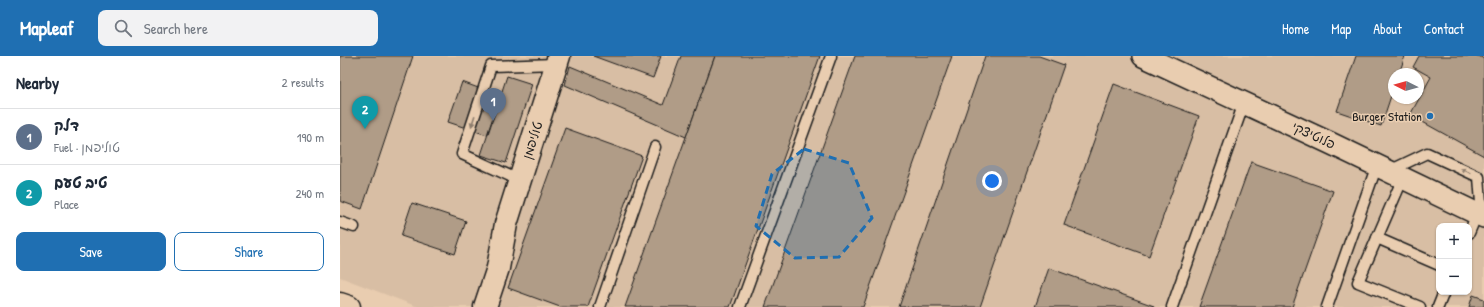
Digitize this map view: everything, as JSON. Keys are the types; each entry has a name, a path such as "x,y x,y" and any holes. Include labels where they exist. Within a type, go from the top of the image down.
{"street":[{"name":"פלוטיצקי","path":"1143,56 1481,215"},
{"name":"טוליפמן","path":"485,307 498,268 506,224 557,60"},
{"name":"טוליפמן","path":"469,307 484,263 506,224"},
{"path":"340,304 349,307"}],"lane":[{"path":"740,307 831,56"},
{"path":"519,180 462,154 491,66 557,60"},
{"path":"1172,307 1244,103"},
{"path":"600,307 656,147"},
{"path":"1327,307 1390,172 1427,153 1479,178 1481,215 1472,228"},
{"path":"1390,172 1377,238 1358,282 1420,307"},
{"path":"340,222 354,227"},
{"path":"1377,238 1436,264"},
{"path":"496,307 498,268"},
{"path":"1438,307 1443,295"}],"highlighted area":[{"path":"804,149 849,163 872,218 839,257 795,258 756,226 772,174"}],"shaded area":[{"path":"340,56 1484,56 1484,307 418,307 340,277"}],"building":[{"path":"340,56 413,56 362,209 340,201"},
{"path":"593,56 661,56 653,78"},
{"path":"681,56 715,56 686,137 565,85 570,66 663,105"},
{"path":"715,56 820,56 730,307 625,307"},
{"path":"855,56 952,56 863,307 765,307"},
{"path":"985,56 1039,56 1064,65 980,307 899,307"},
{"path":"1356,56 1405,56 1401,68 1388,68 1388,104 1381,126 1337,111"},
{"path":"1419,56 1479,56 1484,59 1484,156 1410,115 1416,104 1424,104 1424,90 1431,77 1424,73 1424,68 1413,67"},
{"path":"507,76 532,84 506,163 481,155"},
{"path":"462,82 500,96 487,135 448,122"},
{"path":"1114,84 1199,116 1149,256 1064,225"},
{"path":"565,128 642,156 588,307 560,307 508,288"},
{"path":"1251,162 1333,191 1292,307 1199,307"},
{"path":"412,203 466,221 455,254 401,236"},
{"path":"1049,268 1154,306 1154,307 1035,307"},
{"path":"1473,295 1484,299 1484,307 1469,307"}],"place":[{"name":"Burger Station","path":"1430,116"},
{"name":"דלק","path":"493,121"},
{"name":"טיב טעם","path":"365,129"}]}
